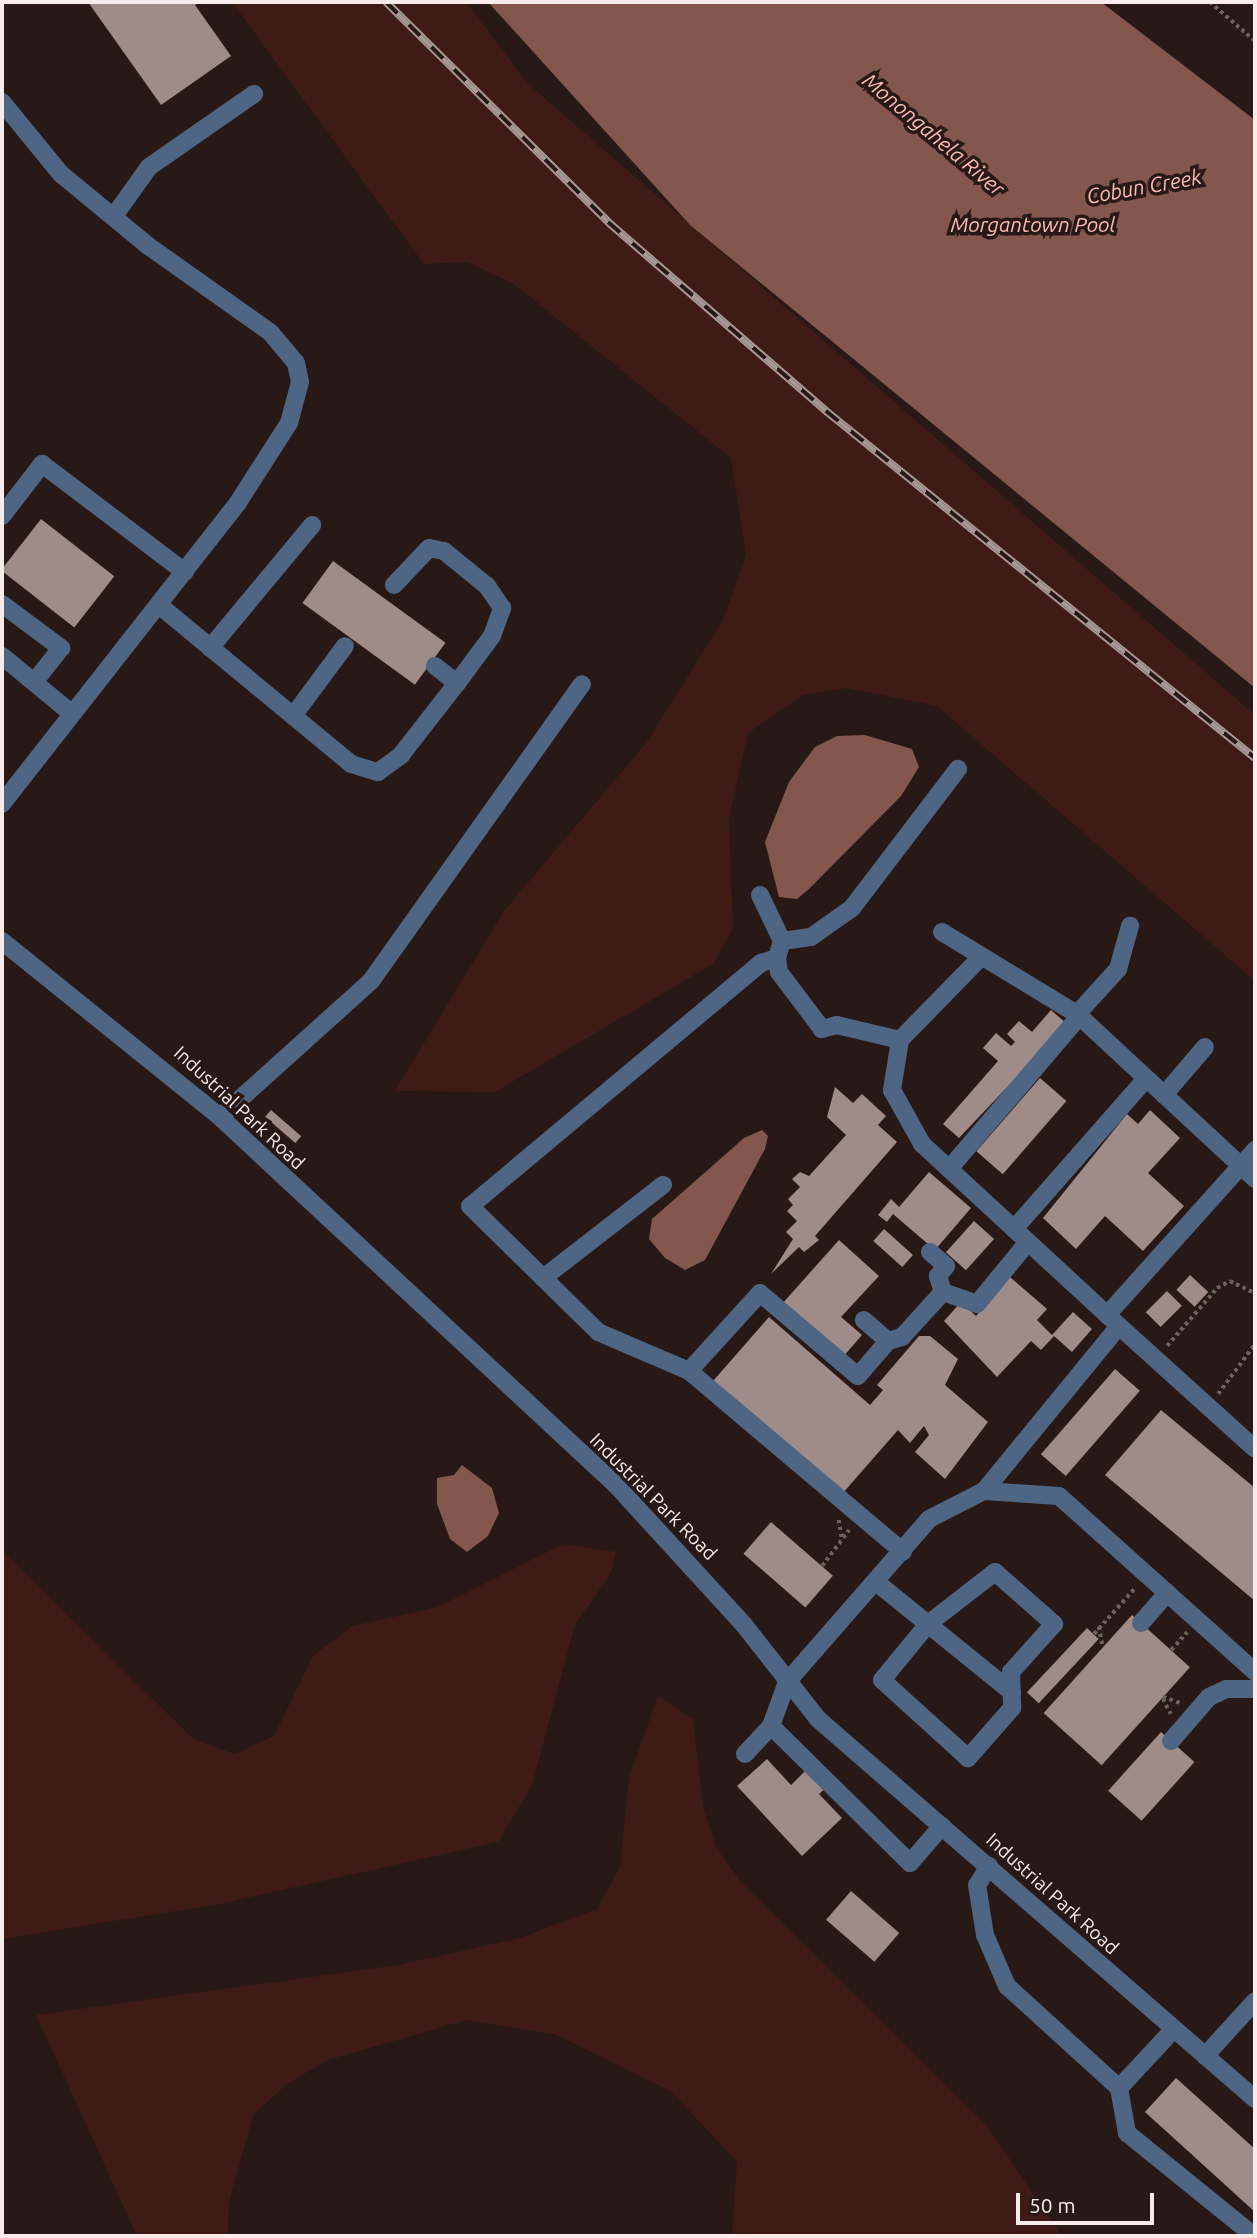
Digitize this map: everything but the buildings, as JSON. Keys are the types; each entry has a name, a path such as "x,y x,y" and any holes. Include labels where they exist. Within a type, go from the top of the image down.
{"street":[{"path":"114,216 149,167 254,94"},
{"path":"2,102 61,174 270,332 298,372 299,397 289,423 185,572 70,712 2,804"},
{"path":"2,516 42,464 185,572"},
{"path":"211,648 312,525"},
{"path":"159,605 351,764 378,772 401,755 492,636 502,608 487,586 444,551 429,548 394,585"},
{"path":"2,604 61,648 35,681"},
{"path":"293,716 345,646"},
{"path":"2,656 70,712"},
{"path":"435,666 457,682"},
{"path":"220,1117 371,981 582,684"},
{"path":"903,1552 689,1371 598,1332 470,1206 761,963 780,950 811,937 852,908 958,769"},
{"path":"760,895 780,950 779,972 821,1030 837,1025 900,1040"},
{"path":"949,1169 1118,969 1130,926"},
{"path":"942,932 1078,1016 1255,1179"},
{"name":"Industrial Park Road","path":"2,941 220,1117 615,1484 690,1562 818,1719 1255,2099"},
{"path":"981,957 900,1040 892,1090 922,1144 1255,1449"},
{"path":"1164,1095 1205,1047"},
{"path":"1014,1229 1146,1079"},
{"path":"745,1754 771,1726 787,1682 903,1552 929,1518 984,1491 1113,1320 1239,1165 1255,1150"},
{"path":"543,1278 663,1185"},
{"path":"943,1292 977,1304 1028,1242"},
{"path":"930,1252 946,1266 938,1276 943,1292"},
{"path":"689,1371 760,1293 858,1376 888,1341 902,1337 943,1292"},
{"path":"864,1320 888,1341"},
{"path":"984,1491 1059,1496 1255,1672"},
{"path":"995,1572 1054,1624 1011,1672 1012,1708 968,1758 882,1680 928,1623 995,1572"},
{"path":"876,1583 1012,1692"},
{"path":"1141,1623 1167,1593"},
{"path":"1171,1741 1209,1697 1226,1689 1255,1689"},
{"path":"771,1726 910,1863 942,1826"},
{"path":"989,1866 977,1885 985,1935 1007,1986 1119,2088 1127,2133 1254,2236"},
{"path":"1205,2056 1255,2001"},
{"path":"1119,2088 1173,2030"}],"path":[{"path":"1210,2 1255,41"},
{"path":"1156,1359 1217,1288 1230,1281 1255,1293"},
{"path":"1210,1408 1255,1344"},
{"path":"822,1566 849,1530 876,1528"},
{"path":"1094,1634 1139,1583"},
{"path":"1099,1627 1103,1647"},
{"path":"1171,1650 1191,1628"}],"shaded area":[{"path":"232,2 466,2 527,83 1255,715 1255,981 937,706 847,688 803,695 748,733 729,819 733,929 713,964 495,1092 395,1091 504,911 647,742 723,620 746,555 731,458 514,284 468,262 424,264"},
{"path":"563,1544 616,1552 611,1573 575,1625 532,1785 498,1842 219,1904 2,1939 2,1550 193,1739 235,1754 274,1736 313,1656 352,1626 438,1607"},
{"path":"658,1696 693,1719 703,1806 716,1847 740,1881 987,2126 1062,2236 732,2236 737,2162 671,2091 554,2034 466,2020 328,2060 287,2084 253,2115 229,2202 228,2236 137,2236 36,2015 398,1965 520,1938 597,1909 620,1867 629,1777"}],"water":[{"name":"Morgantown Pool","path":"488,2 1101,2 1255,120 1255,688 690,225"},
{"path":"865,735 912,749 919,767 901,796 809,889 797,899 779,897 765,842 789,782 815,747 837,736"},
{"path":"762,1130 768,1136 765,1149 705,1260 685,1270 665,1258 649,1239 652,1219 744,1138"},
{"path":"462,1465 492,1488 499,1513 488,1536 467,1552 450,1539 437,1504 437,1478 454,1475"}],"railway":[{"path":"386,2 608,222 826,411 1255,758"}],"water label":[{"name":"Monongahela River","path":"934,134"},
{"name":"Cobun Creek","path":"1144,186"}]}
